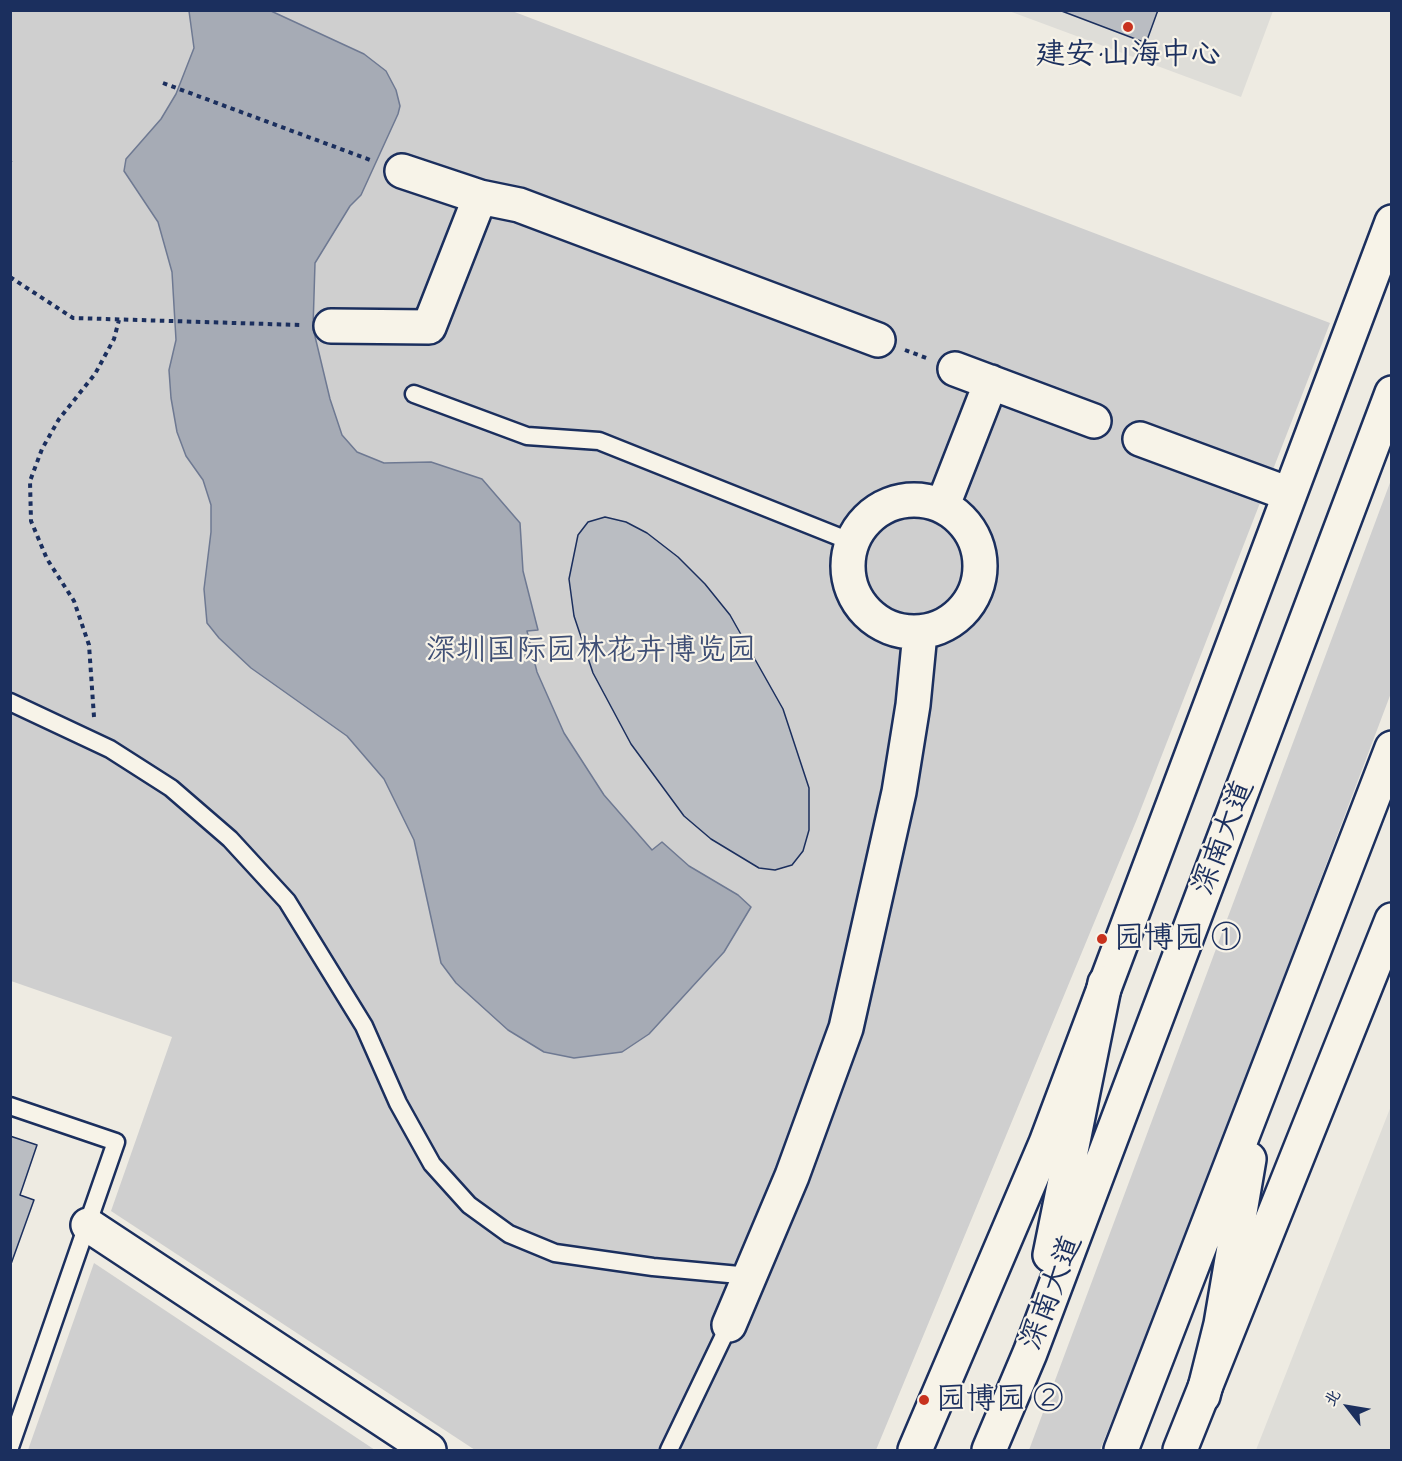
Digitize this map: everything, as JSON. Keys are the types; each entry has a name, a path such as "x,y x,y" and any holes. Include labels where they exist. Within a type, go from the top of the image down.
{"main road":[{"path":"402,171 480,197 519,205 878,340"},
{"path":"331,326 429,327 480,197"},
{"path":"915,1450 1046,1143 1392,222"},
{"path":"955,369 1094,421"},
{"path":"943,505 991,382"},
{"name":"深南大道","path":"989,1450 1030,1353 1392,393"},
{"path":"1140,439 1289,494"},
{"path":"922,499 943,505 961,517 974,535 980,555 980,577 973,598 959,615 941,627 920,633 897,631 877,621 861,606 850,586 848,564 852,542 863,522 880,508 900,500 922,499"},
{"path":"729,1325 792,1176 846,1028 899,792 913,705 920,633"},
{"path":"1121,1450 1392,748"},
{"path":"1180,1450 1392,920"},
{"path":"1030,1353 1105,983"},
{"path":"1203,1396 1221,1324 1250,1152 1267,1072"},
{"path":"88,1225 429,1450"}],"lane":[{"path":"414,394 527,436 599,441 852,542"},
{"path":"10,702 110,749 171,788 230,839 287,901 364,1026 398,1102 432,1164 469,1205 509,1234 555,1253 653,1267 750,1276"},
{"path":"10,1106 116,1142 10,1447"},
{"path":"669,1450 729,1325"}],"path":[{"path":"164,83 402,171"},
{"path":"10,277 73,318 331,326"},
{"path":"94,742 89,645 74,601 48,559 31,521 30,481 42,449 59,418 95,374 114,339 119,320"},
{"path":"878,340 955,369"}],"shaded area":[{"path":"189,11 271,11 364,54 386,71 396,90 400,106 398,114 361,195 350,206 315,263 313,328 330,399 342,435 357,452 384,463 431,462 482,479 520,523 523,571 538,630 527,631 537,672 564,733 604,795 652,850 662,842 689,866 738,895 751,907 724,952 649,1034 622,1052 574,1058 544,1052 508,1030 456,983 441,963 414,840 384,779 347,736 251,668 219,638 207,623 204,589 211,532 211,505 203,480 186,456 177,432 171,398 169,370 176,340 172,272 158,222 124,171 126,159 161,119 176,94 194,48"},
{"path":"1009,11 1273,11 1241,97"},
{"path":"1391,1106 1391,1450 1256,1450"}],"green space":[{"name":"深圳国际园林花卉博览园","path":"11,11 512,11 1330,323 1137,819 876,1450 475,1450 111,1211 172,1037 11,981"},
{"path":"1391,480 1391,693 1177,1259 1100,1450 1029,1450"},
{"path":"94,1263 375,1450 28,1450"}],"building":[{"name":"建安·山海中心","path":"1059,10 1158,10 1146,43"},
{"path":"605,517 626,522 647,533 678,557 705,584 730,615 783,709 809,788 809,830 803,851 792,865 775,870 759,868 711,839 684,816 631,744 593,673 574,616 569,579 578,535 588,522"},
{"path":"10,1136 37,1145 20,1195 34,1200 11,1264"}],"place":[{"name":"建安·山海中心","path":"1128,27"},
{"name":"园博园 ①","path":"1102,939"},
{"name":"园博园 ②","path":"924,1400"}]}
